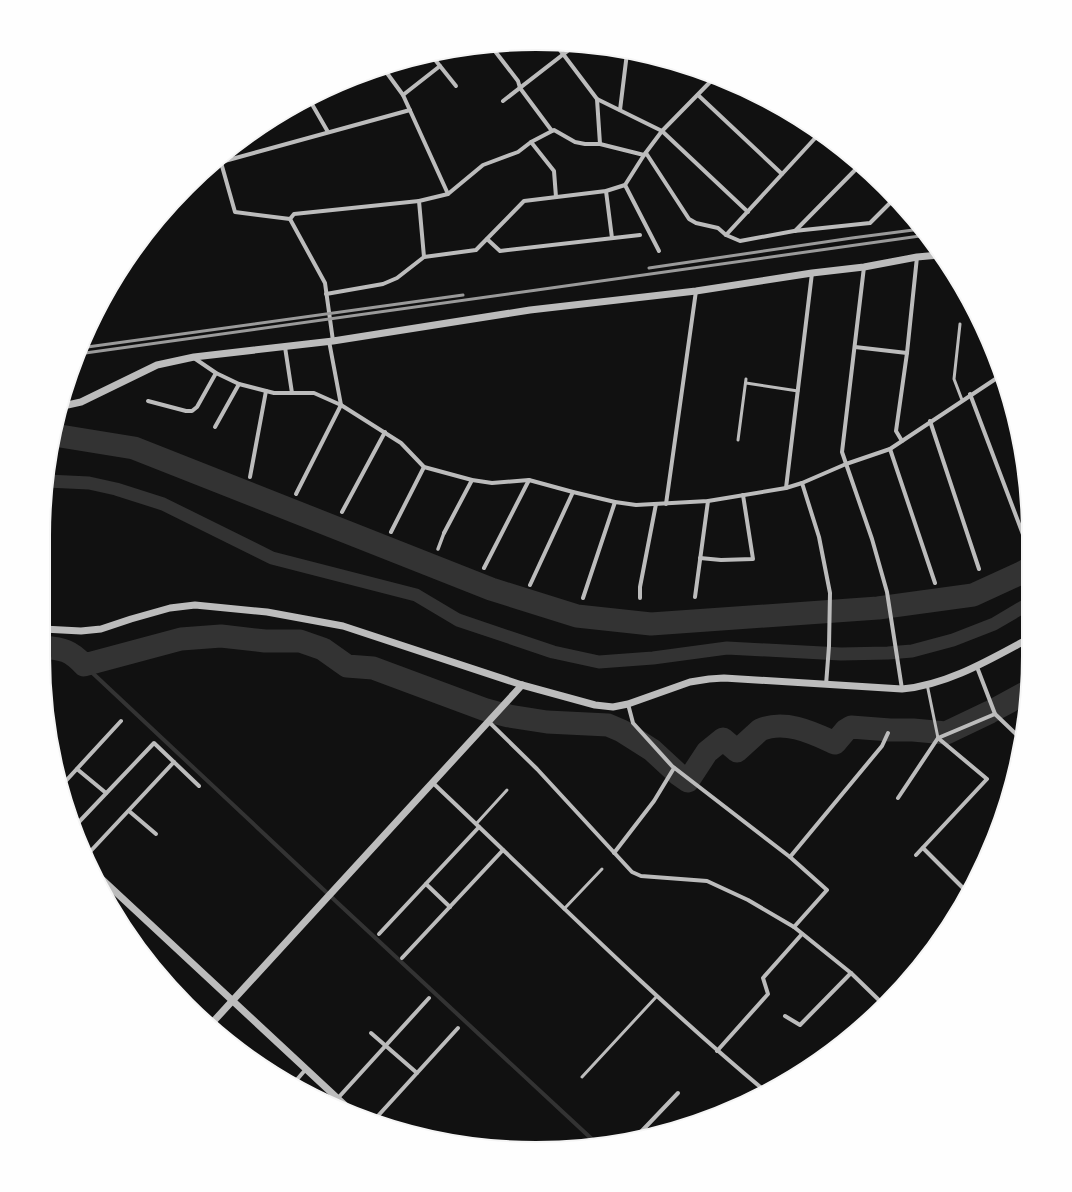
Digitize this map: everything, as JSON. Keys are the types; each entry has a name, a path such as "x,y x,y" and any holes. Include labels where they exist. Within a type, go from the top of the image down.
{"street":[{"path":"560,51 597,99 662,131 748,212"},
{"path":"503,101 568,51"},
{"path":"495,52 518,81 520,88 552,131"},
{"path":"620,110 626,58"},
{"path":"436,60 456,86"},
{"path":"403,95 440,66"},
{"path":"388,74 403,95 448,194"},
{"path":"326,294 383,284 397,278 424,257 476,250 524,200 606,191 625,185 662,131 710,83"},
{"path":"698,95 782,174"},
{"path":"597,99 600,144"},
{"path":"313,104 328,132"},
{"path":"231,158 410,110"},
{"path":"290,220 294,214 419,201 448,194 483,165 518,152 531,142 554,130 575,142 600,144 645,154 689,219 696,223 718,228 726,235 740,241 794,232 870,223 890,203"},
{"path":"726,235 815,138"},
{"path":"531,142 554,171 556,197"},
{"path":"221,166 234,212 290,220"},
{"path":"794,232 855,170"},
{"path":"625,185 659,251"},
{"path":"606,191 612,238"},
{"path":"419,201 424,257"},
{"path":"290,220 325,283 331,341 341,406 296,494"},
{"path":"487,239 500,251 640,234"},
{"path":"69,405 81,402 157,365 194,357 331,341 530,310 696,291 933,256"},
{"path":"902,441 896,431 907,353 917,257"},
{"path":"864,267 842,452 872,539 888,598 902,689"},
{"path":"786,488 812,273"},
{"path":"666,504 696,291"},
{"path":"285,347 292,393"},
{"path":"854,347 907,353"},
{"path":"194,357 216,373 239,384 274,393 314,393 341,406 385,432 401,443 424,467 472,480 492,483 529,480 615,502 636,505 708,501 786,488 802,483 846,464 890,449 970,394 996,379"},
{"path":"148,401 186,411 192,411 197,407 216,373"},
{"path":"216,427 239,384"},
{"path":"250,477 266,391"},
{"path":"970,394 1022,531"},
{"path":"930,421 979,569"},
{"path":"342,512 385,432"},
{"path":"890,449 935,583"},
{"path":"391,532 424,467"},
{"path":"438,549 444,533 472,480"},
{"path":"484,568 529,480"},
{"path":"802,483 818,537 830,593 830,630 826,685"},
{"path":"530,585 573,492"},
{"path":"700,558 721,560 753,559 743,495"},
{"path":"695,597 708,501"},
{"path":"583,598 615,502"},
{"path":"640,598 640,587 656,504"},
{"path":"50,629 81,631 101,629 132,618 170,608 195,605 268,612 343,626 522,685 595,705 613,707 628,704 690,682 724,678 902,689 917,687 977,667 1022,641"},
{"path":"977,667 994,712 1016,734"},
{"path":"215,1020 522,685"},
{"path":"628,704 633,723 674,768 790,857 827,890 794,927"},
{"path":"898,798 938,738 994,712"},
{"path":"67,780 121,721"},
{"path":"488,721 537,769 632,872 641,876 707,880 748,900 794,927 851,973 879,1001"},
{"path":"790,857 882,746 888,733"},
{"path":"916,855 987,779 938,738"},
{"path":"79,821 154,743 199,786"},
{"path":"91,851 174,762"},
{"path":"614,853 654,801 674,768"},
{"path":"77,769 106,793"},
{"path":"433,783 657,996 717,1051 760,1087"},
{"path":"129,811 156,834"},
{"path":"379,934 478,825"},
{"path":"923,848 963,888"},
{"path":"402,958 503,850"},
{"path":"107,884 306,1069 331,1096"},
{"path":"426,884 450,907"},
{"path":"717,1051 768,994 763,978 802,934"},
{"path":"785,1016 800,1025 851,973"},
{"path":"337,1099 429,998"},
{"path":"378,1115 458,1028"},
{"path":"371,1033 417,1073"},
{"path":"297,1079 306,1069"},
{"path":"644,1130 678,1092"}],"lane":[{"path":"960,324 954,379 962,400"},
{"path":"738,440 746,379"},
{"path":"746,383 798,391"},
{"path":"928,684 938,738"},
{"path":"478,825 507,790"},
{"path":"564,909 602,869"},
{"path":"582,1077 657,996"}],"waterway":[{"path":"60,436 134,448 491,589 577,616 651,624 878,608 973,595 1022,572"},
{"path":"53,481 89,483 116,489 163,504 272,558 416,595 458,620 553,652 599,662 653,658 727,648 841,654 912,651 953,640 994,624 1022,608"},
{"path":"50,648 66,651 84,665 181,639 221,636 265,641 300,641 323,649 347,666 373,668 486,710 509,716 547,722 608,725 622,731 652,750 678,774 688,781 707,752 723,739 737,751 760,730 769,727 779,726 799,729 818,735 835,743 846,730 851,727 946,733 1020,696"},
{"path":"84,665 592,1139"}],"railway":[{"path":"649,268 913,230"},
{"path":"86,353 919,236"},
{"path":"88,347 463,295"}]}
